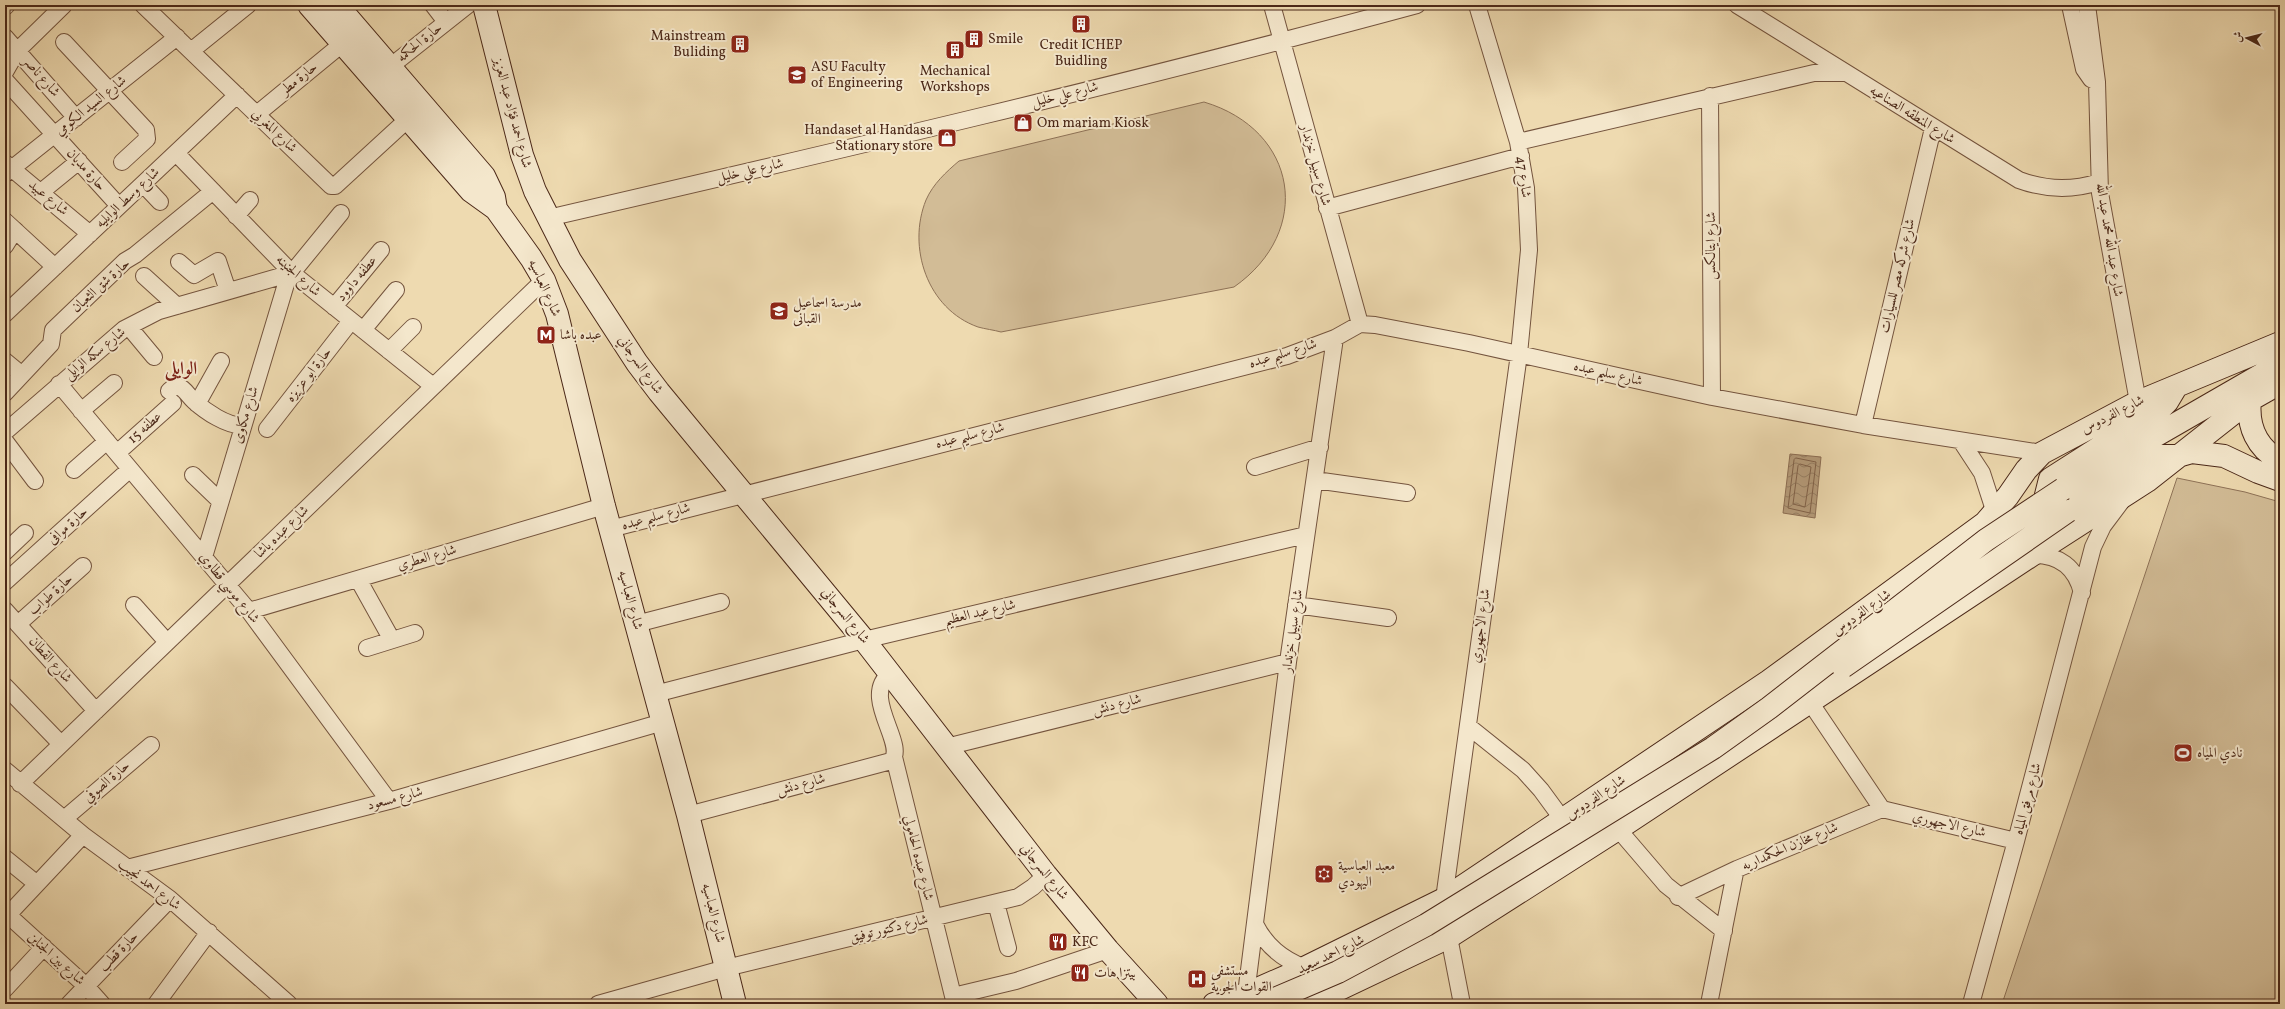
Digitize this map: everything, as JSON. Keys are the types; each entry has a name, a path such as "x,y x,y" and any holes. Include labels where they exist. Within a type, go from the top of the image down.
{"main road":[{"name":"شارع العباسيه","path":"309,5 471,191 496,209 541,275 557,314 604,506 688,815 735,1004"},
{"name":"شارع العباسيه","path":"337,5 484,176 492,192 496,209"},
{"name":"شارع احمد فؤاد عبد العزيز","path":"484,5 522,155 548,218"},
{"name":"شارع السرجاني","path":"548,218 570,260 648,378 864,640 1046,875 1108,950 1157,1004"},
{"path":"541,275 543,257 552,252 562,253 570,260"},
{"name":"شارع الفردوس","path":"1444,899 1769,681 1985,523 2026,470 2042,453 2138,402 2280,343"},
{"path":"1255,999 1338,972 1426,925 1713,748 1769,708 1986,540 2063,489 2280,364"},
{"path":"2176,386 2173,394 2161,408 2050,479 2047,485 2045,499 2050,512 2060,523 2128,494 2147,481 2250,400 2280,383"},
{"path":"2250,400 2249,417 2253,432 2264,450 2280,461"},
{"path":"1280,1004 1340,978 1429,930 1709,756 2072,519 2145,463 2162,456 2178,456 2192,452 2224,456 2258,472 2280,480"},
{"path":"1308,1004 1449,937 1618,829 2032,555 2072,519"},
{"name":"شارع احمد سعيد","path":"1214,1004 1255,999 1305,968 1444,899"}],"street":[{"path":"5,72 17,51 64,5"},
{"name":"شارع المغربي","path":"144,5 256,114 333,186 408,119"},
{"path":"191,51 248,5"},
{"path":"432,5 446,22"},
{"name":"حارة الحكمه","path":"391,66 468,5"},
{"name":"شارع سبيل خزندار","path":"1272,5 1360,324"},
{"name":"شارع علي خليل","path":"548,218 782,164 1281,42 1417,5"},
{"name":"شارع 47","path":"1477,5 1520,149 1528,211 1529,250 1519,354"},
{"name":"شارع المنطقه الصناعيه","path":"1738,5 2006,174 2031,185 2065,188 2099,182"},
{"path":"2070,5 2084,69 2091,79 2096,82"},
{"name":"شارع عبد الله محمد عبد الله","path":"2087,5 2096,82 2099,182 2138,402"},
{"name":"شارع ناصر","path":"5,37 76,118"},
{"name":"شارع السيد الكومي","path":"7,168 55,135 177,37"},
{"path":"64,42 147,133 147,140 122,162"},
{"name":"حارة مطر","path":"256,114 342,44"},
{"path":"1327,208 1520,149 1710,96 1814,73 1845,73"},
{"name":"حارة مديان","path":"5,80 119,206"},
{"name":"شارع وسط الوايليه","path":"5,314 12,299 55,267 237,95"},
{"name":"شارع ايتالكس","path":"1710,96 1712,397"},
{"name":"شارع شركه مصر للسيارات","path":"1863,425 1932,128"},
{"name":"شارع الجنينه","path":"176,152 290,273 432,386"},
{"path":"41,192 78,161"},
{"name":"شارع عبيد","path":"7,168 41,192 90,234"},
{"path":"143,184 160,202"},
{"name":"حارة شق الثعبان","path":"5,393 51,344 53,330 125,261 135,256 213,191"},
{"path":"236,216 250,200"},
{"path":"290,273 341,213"},
{"path":"5,246 10,226 55,267"},
{"name":"عطفه داوود","path":"334,307 381,250"},
{"path":"179,262 194,276 214,256 228,291"},
{"name":"شارع سكه الوايلى","path":"5,432 59,384 129,327 159,311 290,273"},
{"name":"شارع مكاوى","path":"204,557 290,273"},
{"name":"شارع عبده باشا","path":"11,780 62,744 432,386 541,275"},
{"path":"144,276 177,306"},
{"name":"حارة ابو عزيزه","path":"267,429 357,325 396,290"},
{"name":"شارع سليم عبده","path":"610,529 1287,356 1335,338 1360,324 1375,325 1519,354 1712,397 1863,425 2042,453"},
{"path":"129,327 154,356"},
{"path":"389,351 413,327"},
{"name":"شارع سبيل خزندار","path":"1255,999 1254,924 1288,662 1335,338"},
{"name":"شارع الاجهوري","path":"1462,1004 1449,937 1444,899 1519,354"},
{"path":"5,361 22,375"},
{"path":"222,361 197,404 229,423 243,425"},
{"path":"81,411 114,383"},
{"name":"شارع موسي قطاوي","path":"59,384 249,611 389,801"},
{"name":"عطفه 15","path":"74,470 112,447 171,397 175,386 181,387 197,404"},
{"path":"5,441 35,481"},
{"path":"1961,441 1982,473 1994,513"},
{"path":"1255,467 1320,447"},
{"name":"حارة موافى","path":"5,582 130,470"},
{"path":"193,475 220,501"},
{"path":"1315,480 1407,493"},
{"name":"شارع مرفق المياه","path":"1971,1004 2016,841 2082,593 2089,561 2097,537 2128,494"},
{"name":"شارع العطري","path":"249,611 604,506"},
{"path":"5,552 25,533"},
{"name":"شارع عبد العظيم","path":"655,694 864,640 1306,535"},
{"path":"2032,555 2044,554 2065,563 2077,576 2082,593"},
{"name":"حارة طواب","path":"18,624 83,566"},
{"path":"358,579 392,640"},
{"path":"636,624 721,602"},
{"path":"134,605 168,642"},
{"path":"1296,605 1388,618"},
{"name":"شارع القطان","path":"5,610 96,711"},
{"path":"367,648 415,633"},
{"name":"شارع دنش","path":"946,747 1288,662"},
{"path":"890,674 882,683 879,695 895,752 894,757"},
{"path":"5,686 62,744"},
{"path":"1810,702 1882,809"},
{"name":"شارع مسعود","path":"126,868 389,801 663,722"},
{"path":"1468,726 1523,770 1541,790 1563,820"},
{"name":"حارة الصوفي","path":"64,819 151,745"},
{"name":"شارع دنش","path":"688,815 891,761 894,757"},
{"name":"شارع عبده الحامولي","path":"894,757 954,1000"},
{"name":"شارع احمد نجيب","path":"11,780 64,819 126,868 170,899 289,1004"},
{"name":"شارع الاجهوري","path":"1882,809 2016,841"},
{"name":"شارع مخازن الحكمداريه","path":"1709,1004 1737,869 1882,809"},
{"path":"1618,829 1678,897 1724,931"},
{"path":"6,916 83,835"},
{"path":"5,858 37,884"},
{"path":"1678,897 1737,869"},
{"name":"شارع دكتور توفيق","path":"598,1004 726,968 996,903 1022,895 1046,875"},
{"name":"حارة قطب","path":"69,1004 170,899"},
{"path":"996,903 1008,948"},
{"name":"شارع بين الجناين","path":"6,916 44,947 86,986 102,1004"},
{"path":"1254,924 1267,944 1275,952 1284,959 1305,968"},
{"path":"156,1004 209,932"},
{"path":"5,990 44,947"},
{"path":"954,1000 1108,950"}],"shaded area":[{"path":"1204,102 1236,116 1260,135 1276,158 1284,184 1284,211 1276,238 1260,264 1234,287 1001,332 978,327 960,318 946,306 934,291 926,274 921,256 919,237 921,218 926,200 932,189 959,161"},
{"name":"نادي المياه","path":"2177,478 2245,492 2280,502 2280,1004 2002,1004"}],"water":[{"path":"1790,454 1821,457 1815,518 1783,513"}],"place":[{"name":"Credit ICHEP Buidling","path":"1081,24"},
{"name":"Smile","path":"974,39"},
{"name":"Mainstream Buliding","path":"740,44"},
{"name":"Mechanical Workshops","path":"955,50"},
{"name":"ASU Faculty of Engineering","path":"797,75"},
{"name":"Om mariam Kiosk","path":"1023,123"},
{"name":"Handaset al Handasa Stationary store","path":"947,138"},
{"name":"مدرسة اسماعيل القبانى","path":"779,311"},
{"name":"عبده باشا","path":"546,335"},
{"name":"نادي المياه","path":"2183,753"},
{"name":"معبد العباسية اليهودي","path":"1324,874"},
{"name":"KFC","path":"1058,942"},
{"name":"بيتزا هات","path":"1080,973"},
{"name":"مستشفى القوات الجوية","path":"1197,979"}],"district":[{"name":"الوايلى","path":"181,369"}]}
